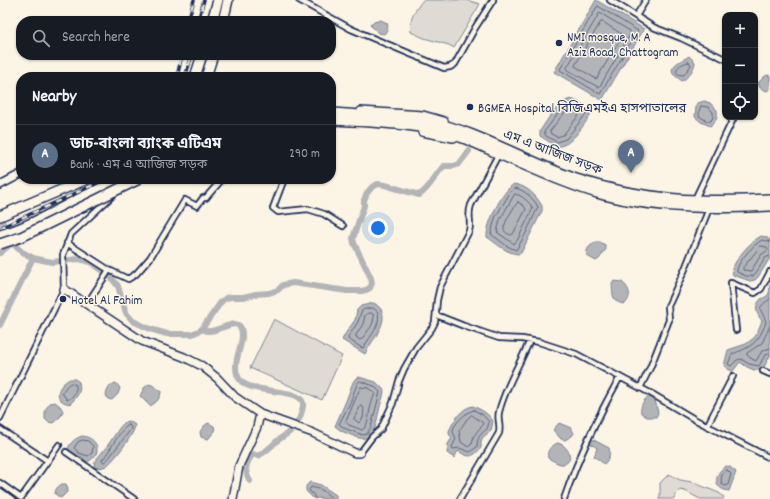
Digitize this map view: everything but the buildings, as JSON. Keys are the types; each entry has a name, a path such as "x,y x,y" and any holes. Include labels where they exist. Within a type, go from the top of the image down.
{"highway":[{"path":"213,16 218,0"},
{"path":"224,16 228,0"},
{"path":"197,72 200,60"},
{"path":"208,72 211,60"},
{"path":"336,114 423,119 442,124 471,134 575,178 606,188 638,195 702,200 770,199"},
{"path":"336,120 390,123 422,127 453,135 573,185 605,195 636,202 702,207 770,206"},
{"path":"0,216 75,184"},
{"path":"0,234 15,231 94,192 115,184"},
{"path":"0,244 21,237 129,184"}],"main road":[{"name":"এম এ আজিজ সড়ক","path":"336,110 423,115 456,124 547,163 595,181 642,192 696,197 770,196"},
{"name":"এম এ আজিজ সড়ক","path":"336,124 395,128 420,131 452,138 572,189 636,205 669,209 708,211 770,209"},
{"path":"2,184 16,177"},
{"path":"64,289 142,341 184,357 202,366 217,378 235,397 260,414 313,433 356,453 360,452"},
{"path":"233,499 239,466 257,427 260,414"}],"street":[{"path":"299,0 328,16"},
{"path":"336,21 351,29 444,68 455,64 493,0"},
{"path":"610,0 653,27 682,38 722,58"},
{"path":"636,16 646,0"},
{"path":"696,197 733,120"},
{"path":"360,452 372,437 382,429 393,403 404,369 416,348 435,322 440,287 470,226 469,212 476,194 497,157"},
{"path":"0,418 64,289 63,255 71,234 125,184"},
{"path":"67,243 109,270 128,278 136,274 150,258 185,200 197,206 218,184"},
{"path":"282,184 275,204 275,210 278,212 308,209 324,214 343,226"},
{"path":"640,388 650,368 669,320 668,306 685,269 708,211"},
{"path":"87,304 109,270"},
{"path":"736,330 731,284 755,293 761,289 770,272"},
{"path":"436,315 499,338 530,340 576,354 707,426 770,458"},
{"path":"460,499 499,433 500,427 498,416 503,398 530,340"},
{"path":"763,371 770,374"},
{"path":"707,426 733,376"},
{"path":"564,499 572,474 591,430 620,377"},
{"path":"0,429 48,461"},
{"path":"0,483 21,498 58,445"},
{"path":"66,452 134,499"}],"shaded area":[{"path":"423,0 466,0 480,4 454,48 411,32 410,28 415,11"},
{"path":"274,319 342,356 322,400 250,368"},
{"path":"669,474 680,480 692,482 719,493 724,497 723,499 700,499 680,490 674,499 658,499 660,496 660,483"}],"water":[{"path":"596,0 644,29 602,100 554,72"},
{"path":"381,20 388,25 384,34 379,33 370,25"},
{"path":"689,56 695,64 689,75 682,81 674,75 672,70 677,63"},
{"path":"767,75 770,76 770,89 767,91 760,88 758,83"},
{"path":"570,99 586,106 590,111 590,116 572,139 562,146 557,147 540,136 540,131 556,108"},
{"path":"704,101 710,103 717,110 716,119 710,126 701,122 695,117 698,103"},
{"path":"514,184 519,185 531,192 542,206 542,211 521,253 519,254 506,250 487,237 489,224 500,200"},
{"path":"761,236 770,240 770,258 758,277 755,280 750,281 733,275 732,269 734,264 748,246"},
{"path":"596,242 600,242 605,245 606,249 596,261 587,256 587,252 588,248"},
{"path":"614,281 622,282 627,287 629,298 625,304 615,300 612,284"},
{"path":"770,290 770,356 764,367 761,370 754,370 740,362 733,371 727,369 724,366 728,350 746,344 755,337 762,321 756,308 761,299 768,295"},
{"path":"374,303 380,308 383,314 383,321 377,335 365,354 342,340 355,320 357,310 361,306"},
{"path":"359,377 376,382 384,390 374,429 369,437 365,438 359,438 340,430 335,426 353,382"},
{"path":"70,379 75,379 79,382 80,389 70,404 61,400 58,393 62,385"},
{"path":"116,383 120,388 118,394 112,400 108,399 106,395 108,389"},
{"path":"149,384 161,391 158,400 150,406 140,396 144,388"},
{"path":"648,397 655,400 658,413 656,417 647,417 641,413 642,404"},
{"path":"55,402 63,411 61,416 53,423 48,422 45,419 45,410 50,403"},
{"path":"473,406 491,418 493,421 491,431 483,437 481,441 481,448 475,454 468,456 458,451 454,458 447,453 448,444 452,438 449,431 461,412"},
{"path":"128,421 135,425 132,434 124,447 106,466 100,468 94,467 95,461 120,427"},
{"path":"208,423 214,426 215,431 208,439 201,437 200,432"},
{"path":"559,423 571,428 574,433 572,436 565,440 561,439 553,430"},
{"path":"82,436 88,437 97,447 95,455 87,462 82,457 78,457 68,449 70,444"},
{"path":"592,439 609,448 609,457 604,464 594,457 597,448 589,442"},
{"path":"557,443 564,446 569,452 570,456 568,462 564,464 548,458 548,451"},
{"path":"726,466 730,467 736,472 729,491 723,490 717,484 717,476"},
{"path":"310,482 321,485 336,495 336,499 313,498 306,491 306,486"},
{"path":"62,484 66,484 68,489 61,498 55,494 57,488"}],"waterway":[{"path":"0,217 12,243 22,252 33,258 52,262 79,259 92,263 109,275 118,286 126,313 133,321 150,329 167,334 192,334 201,330 221,302 226,298 269,293 278,290 283,285 293,283 347,291 361,291 370,288 372,283 371,278 353,238 367,193 372,187 378,184 419,195 426,189 444,166 454,166 459,164 469,151"},
{"path":"0,253 12,243"},
{"path":"0,325 33,258"},
{"path":"203,329 212,331 229,325 238,325 241,328 242,335 236,363 237,375 240,380 246,385 254,388 293,395 300,398 303,403 300,417 290,432 269,449 258,456 253,454 250,458 246,468 250,481"}],"railway":[{"path":"189,16 194,0"},
{"path":"199,16 204,0"},
{"path":"178,72 181,60"},
{"path":"187,72 190,60"},
{"path":"0,228 95,184"}],"place":[{"name":"NMI mosque, M. A Aziz Road, Chattogram","path":"559,43"},
{"name":"BGMEA Hospital বিজিএমইএ হাসপাতালের","path":"470,107"},
{"name":"ডাচ-বাংলা ব্যাংক এটিএম","path":"631,173"},
{"name":"Hotel Al Fahim","path":"63,299"}]}
